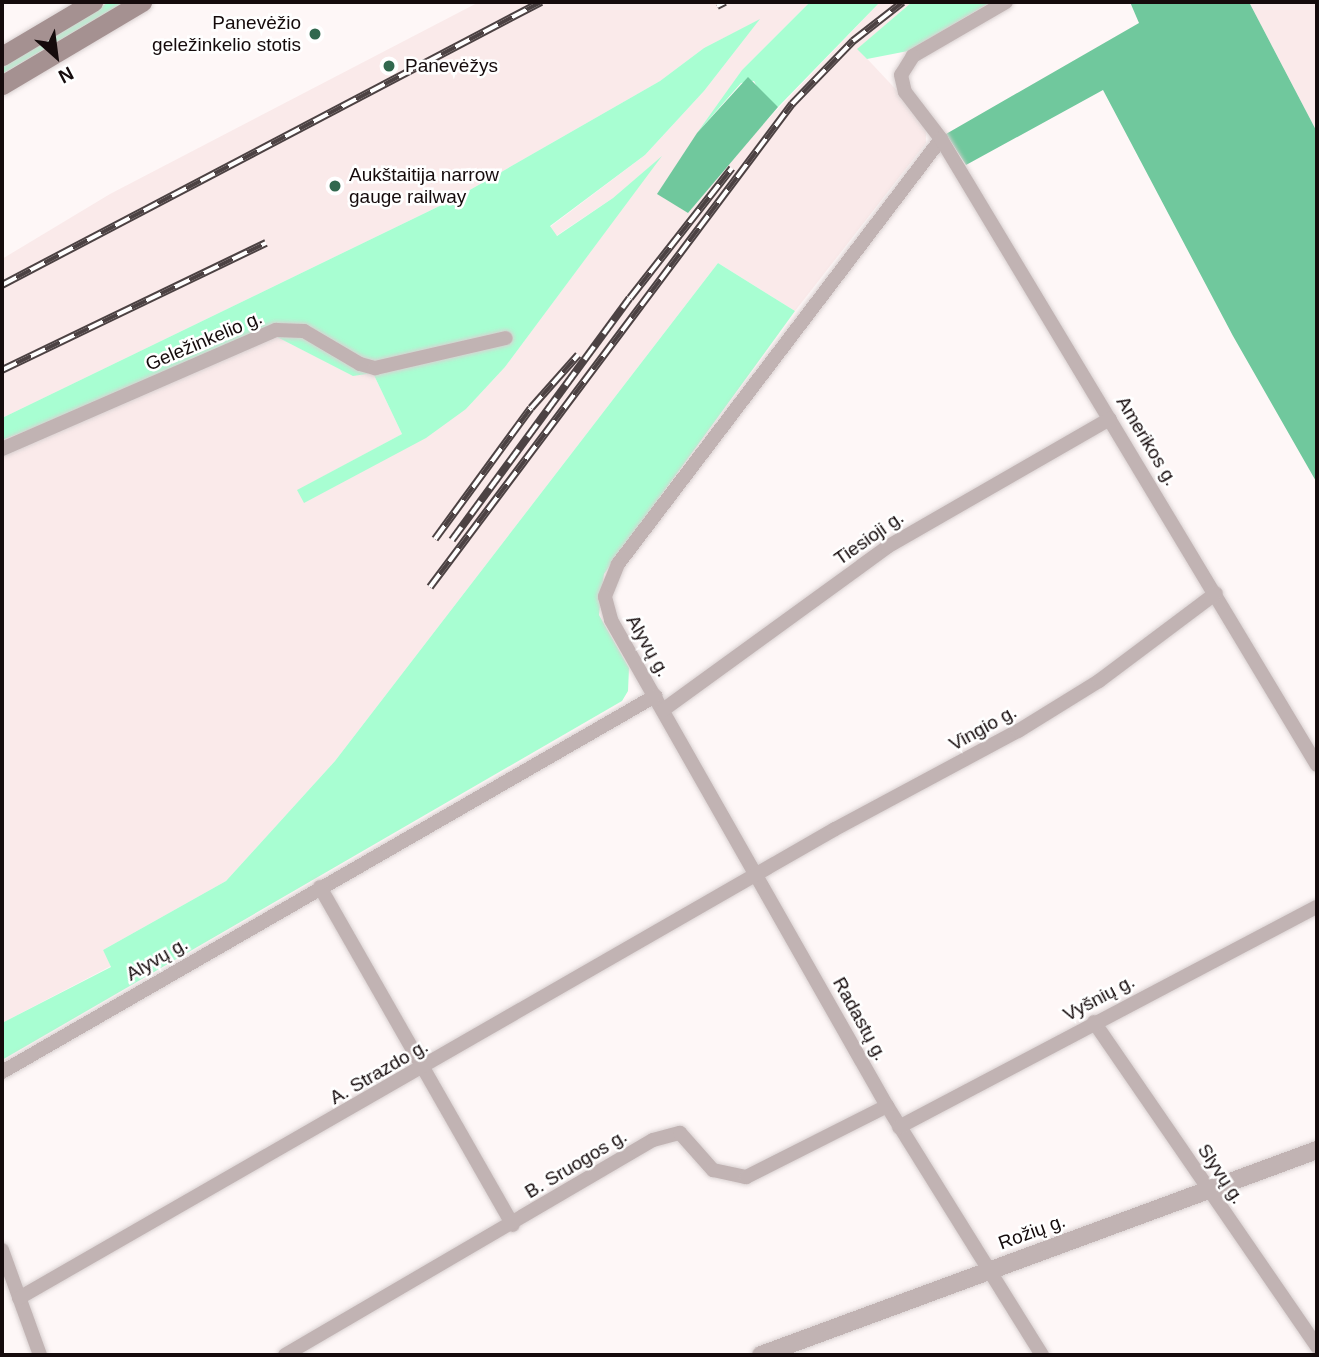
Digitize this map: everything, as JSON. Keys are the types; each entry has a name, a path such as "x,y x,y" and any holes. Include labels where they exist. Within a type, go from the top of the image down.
{"main road":[{"path":"2,56 93,2"},
{"path":"2,85 142,2"}],"street":[{"path":"941,139 905,92 901,75 913,56 1006,2"},
{"name":"Amerikos g.","path":"941,139 1317,765"},
{"name":"Alyvų g.","path":"2,1072 655,695 606,609 609,579 813,303 941,139"},
{"name":"Geležinkelio g.","path":"2,449 275,330 304,331 360,365 375,368 506,338"},
{"name":"Tiesioji g.","path":"663,710 887,547 1110,419"},
{"name":"Vingio g.","path":"756,875 1053,710 1216,593"},
{"name":"Radastų g.","path":"655,695 899,1127 1042,1355"},
{"name":"A. Strazdo g.","path":"19,1298 756,875"},
{"path":"320,887 513,1225"},
{"name":"Vyšnių g.","path":"899,1127 1317,906"},
{"name":"Slyvų g.","path":"1094,1022 1317,1347"},
{"name":"B. Sruogos g.","path":"285,1355 513,1225 653,1140 680,1133 713,1170 746,1177 887,1106"},
{"name":"Rožių g.","path":"761,1355 1317,1150"},
{"path":"2,1250 40,1355"}],"shaded area":[{"path":"479,2 810,2 742,70 658,193 688,213 731,158 880,2 912,2 858,49 903,97 926,130 926,143 795,311 718,263 335,761 226,881 103,950 111,966 2,1023 2,440 277,337 353,375 373,373 402,434 298,490 466,409 505,367 659,159 613,198 556,236 550,227 645,155 704,91 759,20 704,48 660,81 454,199 2,418 2,259 110,194"},
{"path":"1249,2 1317,2 1317,132"}],"green space":[{"path":"109,2 124,2 2,74 2,65"},
{"path":"810,2 880,2 778,107 760,93 754,81 741,83 697,133 742,70"},
{"path":"912,2 991,2 908,51 867,59 857,49"},
{"path":"1130,2 1249,2 1317,132 1317,483 1233,336 1103,90 966,165 946,134 1139,23"},
{"path":"760,19 704,91 645,155 550,226 557,236 613,198 662,156 505,367 466,409 426,438 304,503 297,490 402,434 373,373 353,376 277,337 2,440 2,418 454,199 660,81 704,48"},
{"path":"748,77 778,107 688,213 657,194 697,133"},
{"path":"718,263 795,311 604,574 599,615 629,668 628,691 622,701 2,1060 2,1023 111,967 103,950 226,881 335,761"}],"railway":[{"path":"2,285 541,2"},
{"path":"717,6 725,2"},
{"path":"430,587 792,104 853,41 903,2"},
{"path":"452,540 630,298 732,168"},
{"path":"2,370 266,243"},
{"path":"435,539 531,408 578,355"}],"place":[{"name":"Panevėžio geležinkelio stotis","path":"315,34"},
{"name":"Panevėžys","path":"389,66"},
{"name":"Aukštaitija narrow gauge railway","path":"335,186"}]}
